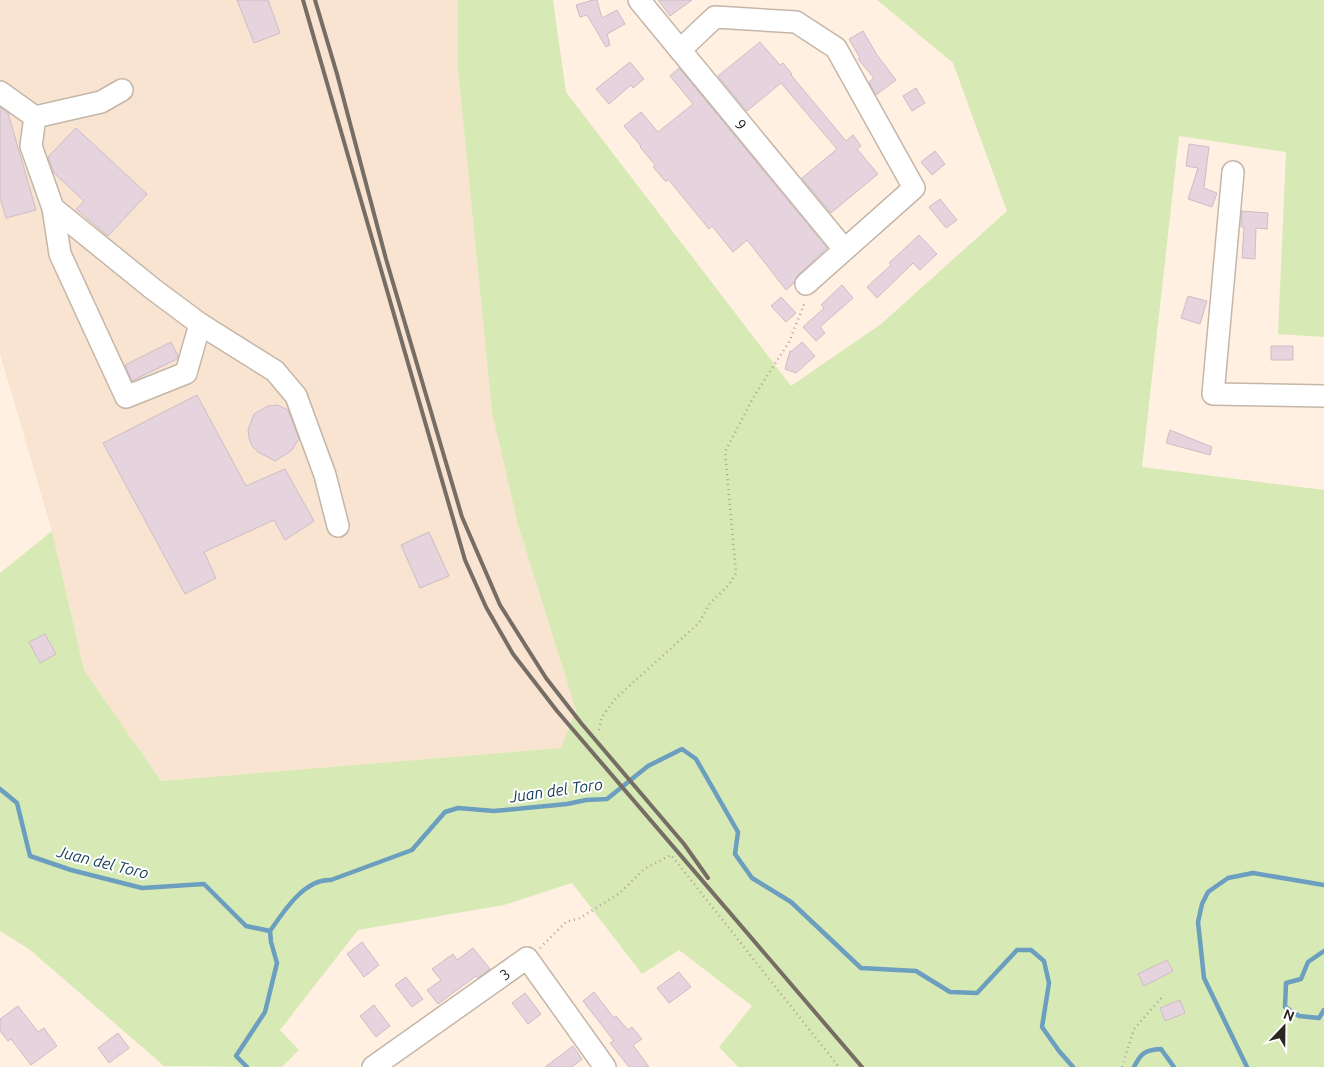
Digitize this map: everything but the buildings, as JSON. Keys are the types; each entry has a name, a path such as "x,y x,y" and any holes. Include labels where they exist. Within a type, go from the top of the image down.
{"street":[{"name":"9","path":"639,0 844,249"},
{"path":"680,50 715,17 796,22 836,48 914,188 806,284"},
{"path":"0,92 35,117 101,102 122,90"},
{"path":"35,117 31,146 52,208 60,254 126,397 186,373 200,324"},
{"path":"1233,172 1213,394 1324,396"},
{"path":"52,208 200,324 275,371 296,396 324,475 338,526"},
{"path":"527,958 605,1067"},
{"name":"3","path":"373,1067 527,958"}],"path":[{"path":"599,730 602,717 616,698 698,623 710,603 729,585 736,573 725,452 753,398 789,342 807,298 806,284"},
{"path":"527,958 566,922 580,918 620,893 644,869 671,855 839,1067"},
{"path":"1122,1067 1134,1029 1164,995"}],"shaded area":[{"path":"0,0 458,0 458,69 492,412 518,525 576,710 561,748 161,781 84,670 52,531 0,354"}],"green space":[{"path":"458,0 553,0 566,92 791,386 881,324 1007,211 953,63 877,0 1324,0 1324,337 1278,334 1286,152 1179,136 1142,467 1324,490 1324,1067 738,1067 719,1047 752,1006 679,950 642,974 572,883 504,905 358,930 280,1030 299,1050 282,1067 164,1066 29,949 0,931 0,573 52,531 84,670 161,781 561,748 576,710 518,525 492,412 458,69"}],"waterway":[{"name":"Juan del Toro","path":"270,931 296,897 312,884 331,880 412,850 445,812 458,808 494,811 607,799 648,766 682,749 696,759 738,832 735,854 752,878 791,902 861,968 916,971 950,992 977,993 1017,950 1031,950 1044,961 1049,983 1042,1027 1073,1067"},
{"name":"Juan del Toro","path":"0,789 17,803 30,856 71,870 142,888 204,884 246,926 270,931"},
{"name":"Juan del Toro","path":"1247,1067 1204,978 1198,922 1202,904 1208,892 1228,878 1253,873 1324,885"},
{"path":"247,1067 236,1056 265,1012 277,963 270,931"},
{"name":"Juan del Toro","path":"1324,951 1308,962 1301,979 1286,983 1285,1007 1299,1016 1319,1018 1324,1010"},
{"name":"Juan del Toro","path":"1134,1067 1144,1053 1161,1049 1174,1067"}],"railway":[{"path":"303,0 465,560 486,607 513,654 557,711 862,1067"},
{"path":"315,0 337,74 386,259 462,517 500,605 546,678 581,723 684,844 708,878"}]}
